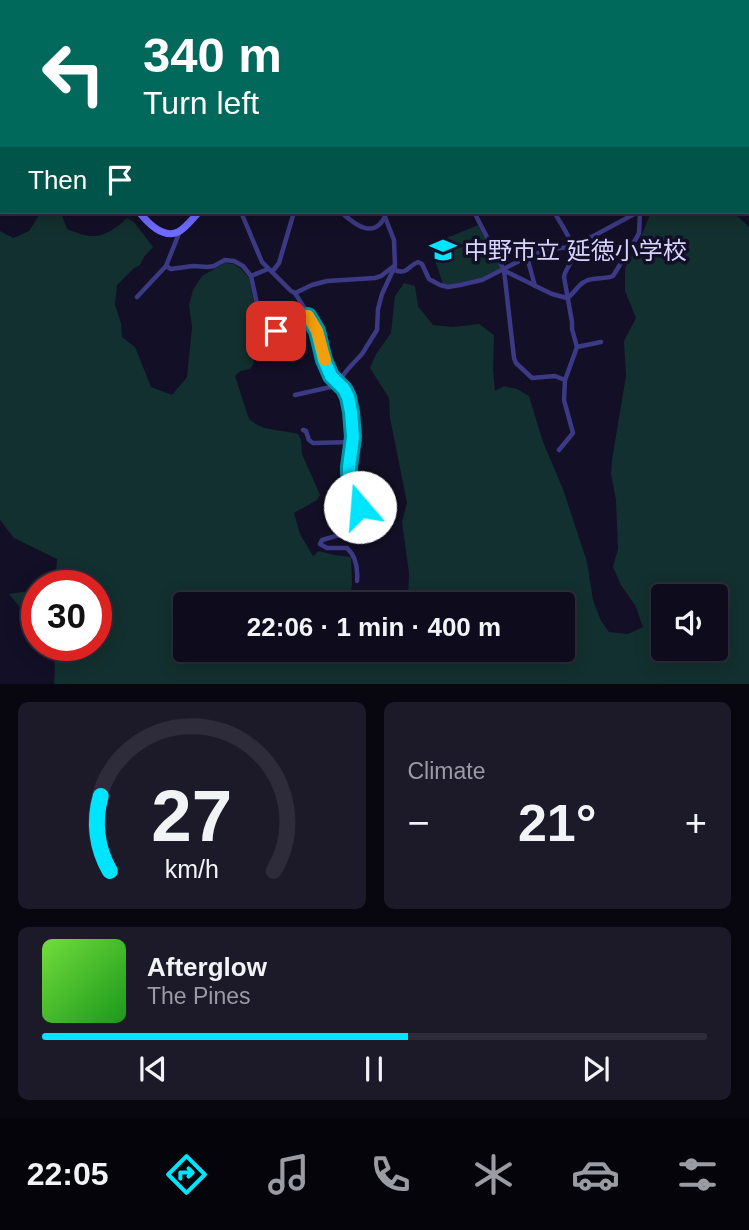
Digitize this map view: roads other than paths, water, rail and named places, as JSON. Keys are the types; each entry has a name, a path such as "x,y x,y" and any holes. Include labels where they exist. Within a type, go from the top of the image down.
{"main road":[{"path":"141,214 150,224 169,233 180,231 197,214"}],"street":[{"path":"242,214 262,262 295,293 317,331 331,376 348,397 353,442 349,467 357,503 364,510 371,508 375,512 371,519 360,519 343,534 322,540 320,544 327,548 347,548 357,566 357,581"},
{"path":"251,276 270,270 279,263 293,214"},
{"path":"343,214 362,229 378,225 386,214"},
{"path":"295,395 339,383 362,354 376,330 382,294 394,268 394,240 386,214"},
{"path":"475,214 504,270 516,363 532,378 555,376 565,380"},
{"path":"555,214 573,247 564,277 577,347 565,380 564,400 573,433 559,450"},
{"path":"394,268 405,272 418,262 422,264 429,279 448,287 482,280 549,249 573,247 635,214"},
{"path":"504,270 552,294 571,297 582,283 613,276 637,237 639,214"},
{"path":"137,297 166,266 180,231"},
{"path":"527,257 535,286"},
{"path":"166,266 171,269 208,267 225,260 243,266 251,276 259,333 263,336 308,316"},
{"path":"295,293 327,281 374,278 394,268"},
{"path":"577,347 601,342"},
{"path":"303,430 313,443 353,442"}],"place":[{"name":"中野市立 延徳小学校","path":"443,250"}]}
